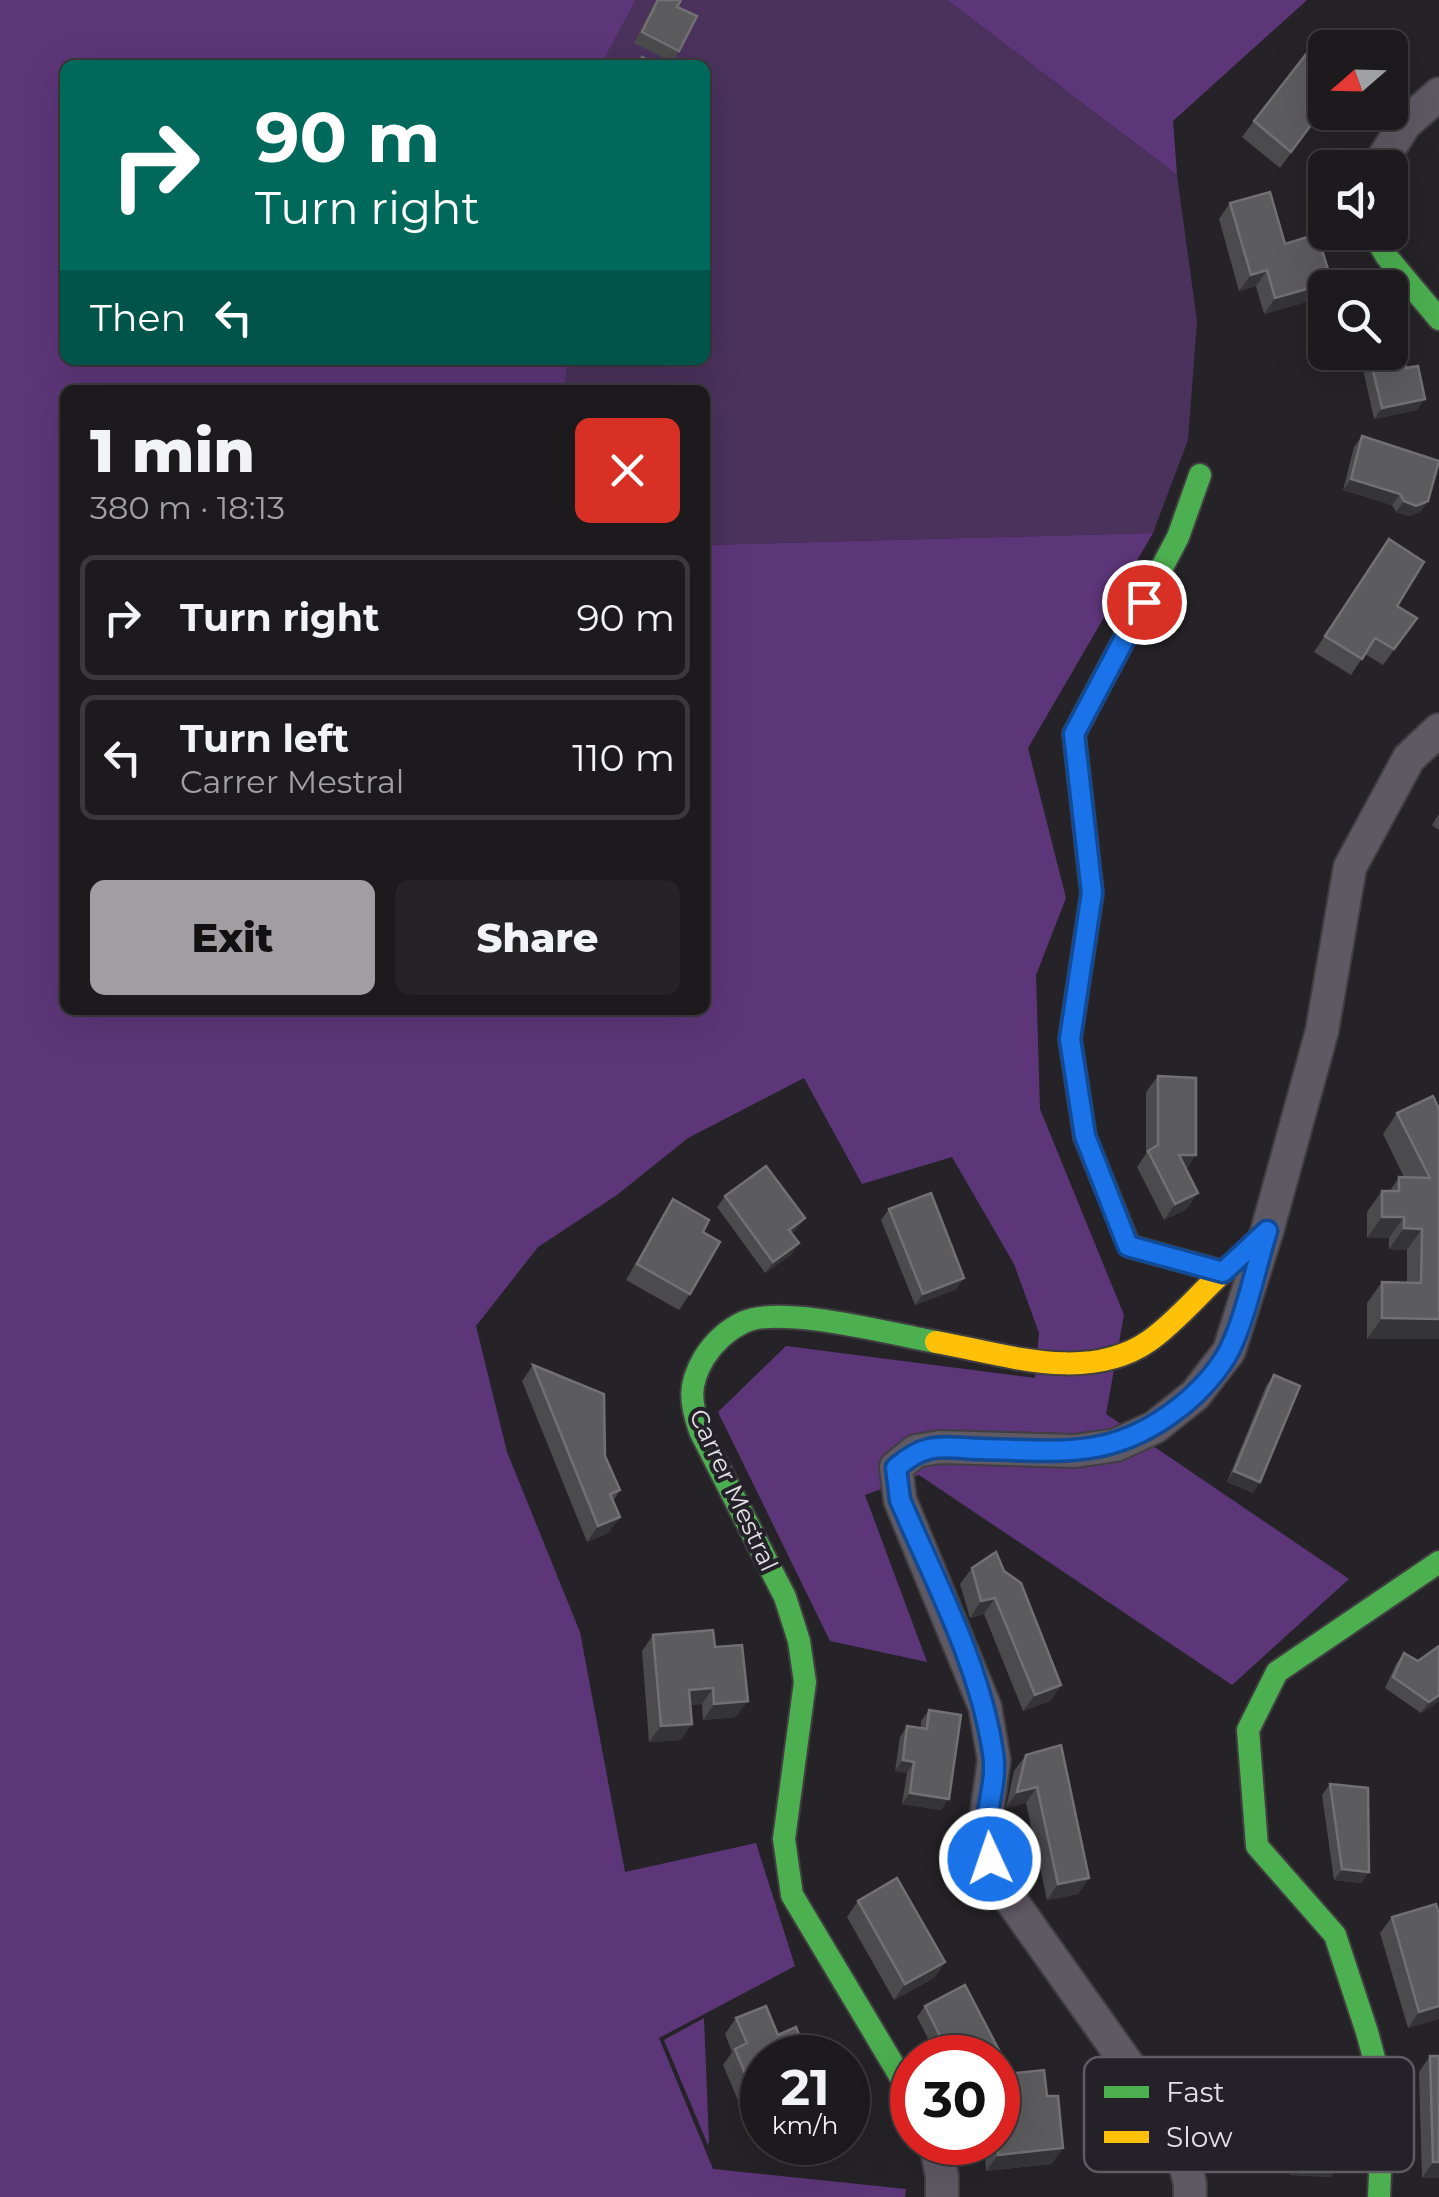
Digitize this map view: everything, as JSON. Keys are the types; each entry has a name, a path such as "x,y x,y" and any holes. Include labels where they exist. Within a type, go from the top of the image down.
{"street":[{"path":"1389,150 1406,124 1439,94"},
{"path":"1384,250 1400,275 1430,302 1439,319"},
{"path":"1200,474 1178,536 1074,734 1092,893 1070,1039 1085,1136 1128,1246 1223,1272"},
{"path":"1122,2057 996,1879 984,1838 994,1760 986,1707 900,1500 896,1468 916,1450 940,1446 1075,1451 1116,1445 1155,1427 1195,1395 1229,1351 1267,1231 1322,1031 1350,866 1409,758 1439,730"},
{"name":"Carrer Mestral","path":"890,2059 792,1895 784,1839 805,1682 800,1641 785,1598 700,1431 690,1403 693,1377 714,1342 746,1322 786,1316 1063,1364 1103,1362 1148,1342 1267,1231"},
{"path":"1374,2057 1335,1935 1256,1846 1248,1730 1277,1672 1439,1562"},
{"path":"939,2165 942,2197"},
{"path":"1187,2172 1190,2197"},
{"path":"1379,2197 1380,2172"}],"shaded area":[{"path":"0,0 636,0 604,60 60,60 60,365 567,365 565,385 60,385 60,1015 710,1015 710,545 1153,533 1028,748 1066,898 1036,975 1040,1109 1124,1315 1106,1414 1349,1579 1232,1685 919,1475 865,1495 927,1662 830,1641 718,1412 786,1346 1035,1378 1039,1333 1014,1264 952,1157 862,1184 804,1078 688,1138 617,1195 538,1247 476,1326 507,1452 580,1632 625,1872 756,1843 795,1966 659,2038 713,2169 906,2189 905,2197 0,2197"},
{"path":"636,0 947,0 1177,175 1197,321 1188,440 1153,533 710,545 710,385 565,385 567,365 710,365 710,60 604,60"},
{"path":"947,0 1307,0 1173,121 1177,175"},
{"path":"704,2018 709,2141 708,2145 664,2040"}],"building":[{"path":"658,0 681,0 677,7 697,16 679,51 642,32"},
{"path":"1308,52 1308,129 1291,152 1254,121"},
{"path":"1270,192 1285,244 1308,237 1308,250 1322,250 1328,270 1308,270 1308,289 1275,298 1267,270 1251,275 1230,203"},
{"path":"1418,366 1425,399 1382,408 1373,370 1408,370"},
{"path":"1362,436 1439,461 1428,501 1416,506 1404,501 1400,494 1351,479"},
{"path":"1389,539 1424,562 1397,606 1417,618 1394,649 1375,638 1362,659 1325,636"},
{"path":"1158,1076 1196,1078 1196,1155 1179,1155 1198,1193 1175,1204 1148,1151 1158,1145"},
{"path":"1433,1096 1439,1109 1439,1319 1382,1318 1382,1282 1421,1283 1422,1229 1404,1228 1404,1217 1382,1217 1382,1191 1399,1191 1399,1177 1430,1178 1397,1113"},
{"path":"766,1166 805,1218 789,1230 799,1243 773,1262 725,1196"},
{"path":"931,1193 964,1278 923,1294 889,1209"},
{"path":"673,1199 709,1220 703,1232 720,1242 690,1294 637,1264"},
{"path":"533,1365 604,1394 605,1456 620,1490 610,1494 620,1517 598,1526"},
{"path":"1274,1375 1300,1386 1260,1482 1234,1471"},
{"path":"996,1552 1004,1571 1021,1583 1061,1685 1035,1695 995,1598 981,1601 972,1568"},
{"path":"713,1630 715,1647 742,1645 748,1701 714,1704 713,1688 689,1690 692,1724 661,1726 653,1635"},
{"path":"1439,1646 1439,1695 1429,1702 1393,1677 1404,1653 1418,1661"},
{"path":"929,1710 961,1715 949,1799 910,1793 914,1762 903,1760 907,1726 927,1729"},
{"path":"1061,1745 1089,1878 1058,1884 1037,1787 1017,1792 1026,1755"},
{"path":"1330,1784 1368,1788 1369,1872 1342,1869"},
{"path":"897,1878 945,1962 905,1984 858,1901"},
{"path":"1436,1904 1439,2006 1419,2012 1392,1917"},
{"path":"965,1985 991,2035 940,2035 925,2006"},
{"path":"766,2006 778,2035 743,2035 736,2018"},
{"path":"796,2027 799,2035 778,2035"},
{"path":"1430,2056 1439,2056 1439,2162 1433,2162"},
{"path":"1044,2070 1047,2096 1058,2096 1063,2148 1020,2153 1020,2073"}],"traffic: fast":[{"path":"1383,250 1439,319"},
{"path":"1136,1248 1129,1246 1085,1137 1070,1039 1092,893 1074,734 1178,537 1200,475"},
{"path":"890,2059 792,1895 784,1839 805,1682 799,1641 785,1597 700,1431 692,1394 699,1368 717,1342 738,1325 761,1318 810,1319 936,1342"},
{"path":"1374,2057 1335,1935 1257,1846 1248,1730 1277,1672 1439,1562"},
{"path":"1379,2197 1380,2172"}],"traffic: slow":[{"path":"936,1342 1045,1362 1099,1361 1125,1354 1159,1334 1223,1272 1136,1248"}],"route":[{"path":"990,1859 984,1838 994,1760 986,1707 900,1500 896,1468 916,1450 940,1446 1075,1451 1116,1445 1155,1427 1195,1395 1229,1351 1267,1231 1223,1272 1128,1246 1085,1136 1070,1039 1092,893 1074,734 1144,602"}]}
